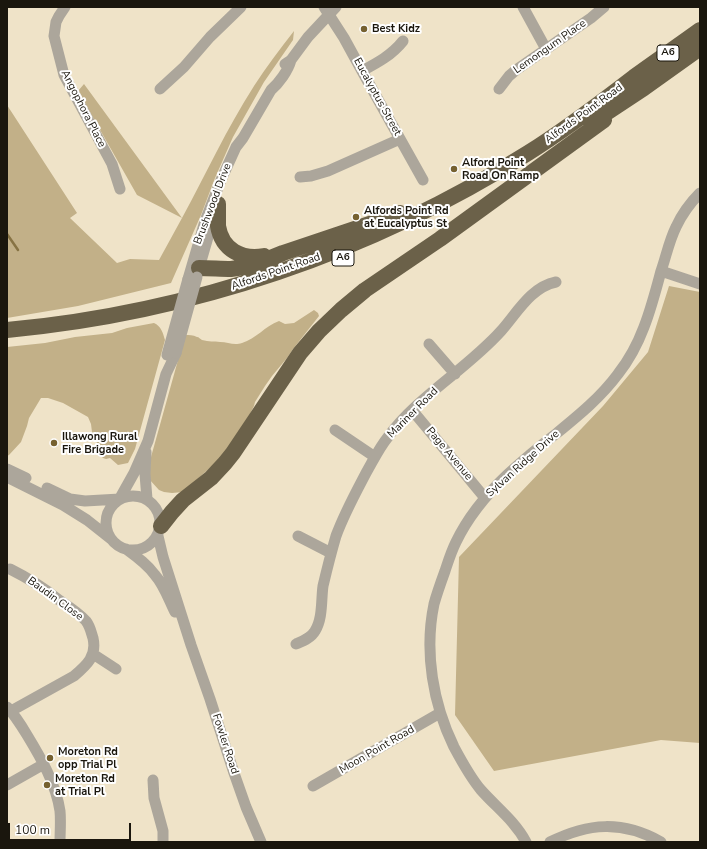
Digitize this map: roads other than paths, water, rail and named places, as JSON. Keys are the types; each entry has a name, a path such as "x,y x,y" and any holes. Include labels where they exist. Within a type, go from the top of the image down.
{"highway":[{"name":"Alfords Point Road","path":"7,338 74,330 147,317 207,303 287,279 378,244 458,206 546,154 640,82 700,30"},
{"name":"Alfords Point Road","path":"7,330 53,325 125,313 208,294 264,277 346,247 419,214 490,176 528,153 589,112 700,48"},
{"path":"193,274 244,267 387,218 414,207 482,173 519,152 585,107 640,82"},
{"path":"159,531 172,512 183,500 211,478 225,463 282,378 300,354 319,331 341,310 375,283 440,239 596,127 640,82"},
{"path":"218,204 218,226 225,242 232,250 242,255 254,257 282,253"}],"street":[{"name":"Angophora Place","path":"65,7 58,16 54,36 64,75 112,164 120,189"},
{"path":"160,89 184,68 210,37 241,7"},
{"path":"523,7 546,49"},
{"name":"Lemongum Place","path":"499,88 516,70 591,18 604,7"},
{"name":"Brushwood Drive","path":"120,498 148,441 193,274 203,227 216,192 236,147 243,138 271,90 276,86 289,66 290,60 330,10"},
{"name":"Eucalyptus Street","path":"330,10 362,72 423,180"},
{"path":"362,72 396,50 403,41"},
{"name":"Brushwood Drive","path":"193,274 243,138"},
{"path":"300,177 311,176 328,171 400,139"},
{"name":"Sylvan Ridge Drive","path":"526,842 510,819 474,781 447,732 440,713 433,685 431,666 430,640 434,605 450,554 469,521 485,498 512,471 602,394 624,366 640,337 675,228 688,207 700,193"},
{"path":"661,271 700,284"},
{"name":"Mariner Road","path":"296,644 310,637 315,632 320,618 323,587 331,553 345,515 375,457 388,436 412,410 489,343 534,292 544,285 556,282"},
{"path":"429,344 455,374"},
{"name":"Page Avenue","path":"412,410 485,498"},
{"path":"335,430 375,457"},
{"name":"Brushwood Drive","path":"147,499 145,474 148,441"},
{"path":"7,469 70,499 85,501 120,498 129,495 147,499 154,504 161,518 159,531 152,543 144,548 135,550 126,549 119,546 87,520 63,505 7,477"},
{"path":"113,541 106,529 107,515 109,509 120,498"},
{"name":"Fowler Road","path":"159,531 163,557 191,645 246,807 261,842"},
{"path":"298,536 331,553"},
{"name":"Fowler Road","path":"126,549 142,561 156,575 191,645"},
{"name":"Baudin Close","path":"10,569 35,582 83,618 90,629 93,641 93,654"},
{"path":"60,842 60,813 50,778 38,752 9,709 74,676 83,669 93,654 116,669"},
{"name":"Moon Point Road","path":"313,786 440,713"},
{"path":"7,785 44,764"},
{"path":"153,780 154,798 163,831 163,842"},
{"path":"550,842 567,834 595,827 612,826 653,837 661,842"}],"waterway":[{"path":"7,234 18,250"}],"place":[{"name":"Best Kidz","path":"364,29"},
{"name":"Alford Point Road On Ramp","path":"454,169"},
{"name":"Alfords Point Rd at Eucalyptus St","path":"356,217"},
{"name":"Illawong Rural Fire Brigade","path":"54,443"},
{"name":"Moreton Rd opp Trial Pl","path":"50,758"},
{"name":"Moreton Rd at Trial Pl","path":"47,785"}]}
